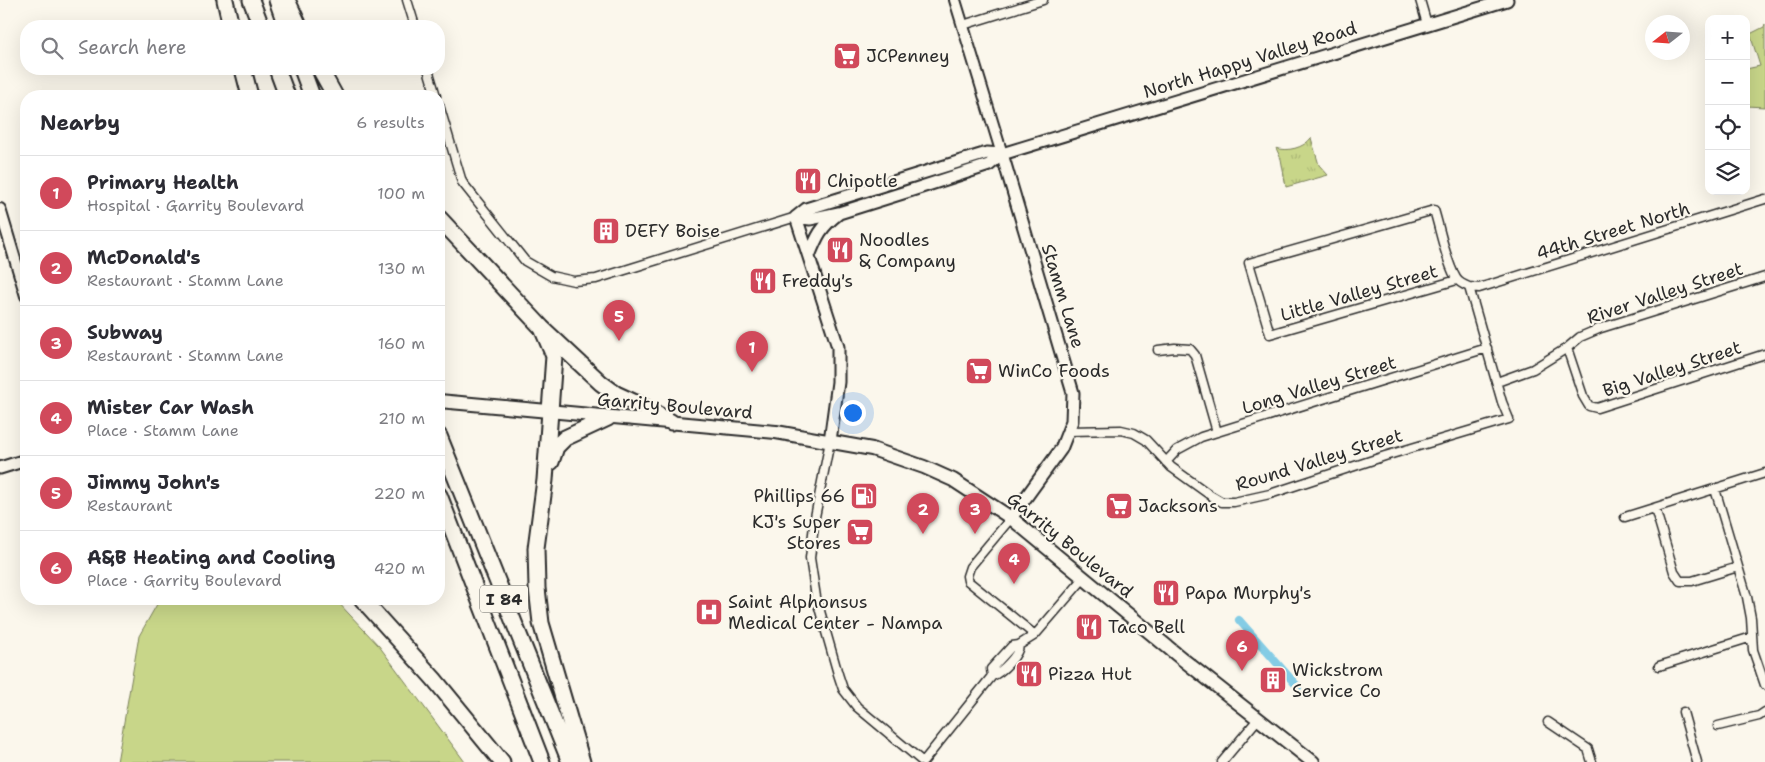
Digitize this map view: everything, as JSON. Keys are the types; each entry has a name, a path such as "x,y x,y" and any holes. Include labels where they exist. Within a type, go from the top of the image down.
{"highway":[{"path":"224,0 229,20"},
{"path":"251,0 259,20"},
{"path":"277,0 284,20"},
{"path":"287,0 296,20"},
{"path":"245,75 248,90"},
{"path":"279,75 285,90"},
{"path":"304,75 310,90"},
{"path":"323,75 332,90"},
{"path":"445,224 542,328 600,383 616,394 671,422"},
{"path":"542,328 554,356 545,480 536,548 537,588 541,623 582,762"},
{"path":"545,480 556,447 566,438 608,418"},
{"name":"I 84","path":"445,451 570,762"},
{"name":"I 84","path":"445,511 542,762"},
{"path":"367,605 458,708 502,762"}],"main road":[{"name":"North Happy Valley Road","path":"796,217 806,209 987,154 1002,154 1507,0"},
{"name":"North Happy Valley Road","path":"796,217 810,219 840,213 990,165 1002,154"},
{"name":"Stamm Lane","path":"1002,154 1073,393 1072,421 1061,449 1012,518"},
{"path":"809,256 820,231 826,223 840,213"},
{"path":"796,217 838,347 838,382 830,442"},
{"name":"Garrity Boulevard","path":"445,402 776,432 872,449 924,467 954,480 1012,518 1313,762"},
{"path":"0,468 20,462"}],"street":[{"path":"407,0 413,20"},
{"name":"Stamm Lane","path":"955,0 1002,154"},
{"path":"963,25 1043,0"},
{"path":"1420,0 1427,24"},
{"path":"430,75 434,90"},
{"name":"North Happy Valley Road","path":"445,125 462,182 524,260 551,276 574,281 596,279 796,217"},
{"name":"44th Street North","path":"1469,287 1479,288 1765,199"},
{"path":"0,209 20,276"},
{"name":"Little Valley Street","path":"1434,210 1450,265 1457,280 1270,334 1249,263 1434,210"},
{"name":"River Valley Street","path":"1497,382 1534,369 1567,348 1580,337 1601,328 1765,277"},
{"path":"1457,280 1469,287 1497,382"},
{"name":"Long Valley Street","path":"1166,462 1177,450 1201,437 1487,348"},
{"name":"Big Valley Street","path":"1567,348 1583,396 1589,406 1597,408 1765,354"},
{"path":"1158,350 1190,349 1195,355 1217,432"},
{"name":"Round Valley Street","path":"1068,431 1121,430 1134,433 1146,440 1171,467 1210,495 1222,502 1234,502 1270,494 1385,456 1509,419 1497,382"},
{"path":"830,442 810,550 811,570 816,597 838,674 849,699 923,762 992,676 998,674 1019,650 1020,645 1035,635 1084,578"},
{"path":"1625,517 1765,473"},
{"path":"1715,489 1750,611 1753,650 1765,684"},
{"path":"1655,508 1674,572 1680,581 1692,581 1738,567"},
{"name":"Stamm Lane","path":"1012,518 970,567 966,576 968,581 1035,635"},
{"path":"1659,666 1752,637"},
{"path":"1683,712 1697,762"},
{"path":"1718,726 1759,716 1765,712"},
{"path":"1222,762 1258,719"},
{"path":"1548,722 1588,749 1592,762"}],"green space":[{"path":"1765,24 1765,107 1750,106 1750,68 1760,66 1750,34 1764,27"},
{"path":"1311,138 1319,165 1328,175 1286,187 1281,159 1276,148 1285,150 1295,148"},
{"path":"157,605 341,605 379,646 465,762 117,762 139,636"}],"waterway":[{"path":"1239,620 1298,687"}],"place":[{"name":"JCPenney","path":"847,56"},
{"name":"Chipotle","path":"808,181"},
{"name":"DEFY Boise","path":"606,231"},
{"name":"Noodles & Company","path":"840,250"},
{"name":"Freddy's","path":"763,281"},
{"name":"Jimmy John's","path":"619,341"},
{"name":"WinCo Foods","path":"979,371"},
{"name":"Primary Health","path":"752,372"},
{"name":"Phillips 66","path":"864,496"},
{"name":"Jacksons","path":"1119,506"},
{"name":"KJ's Super Stores","path":"860,532"},
{"name":"McDonald's","path":"923,534"},
{"name":"Subway","path":"975,534"},
{"name":"Mister Car Wash","path":"1014,584"},
{"name":"Papa Murphy's","path":"1166,593"},
{"name":"Saint Alphonsus Medical Center - Nampa","path":"709,612"},
{"name":"Taco Bell","path":"1089,627"},
{"name":"A&B Heating and Cooling","path":"1242,671"},
{"name":"Pizza Hut","path":"1029,674"},
{"name":"Wickstrom Service Co","path":"1273,680"}]}
